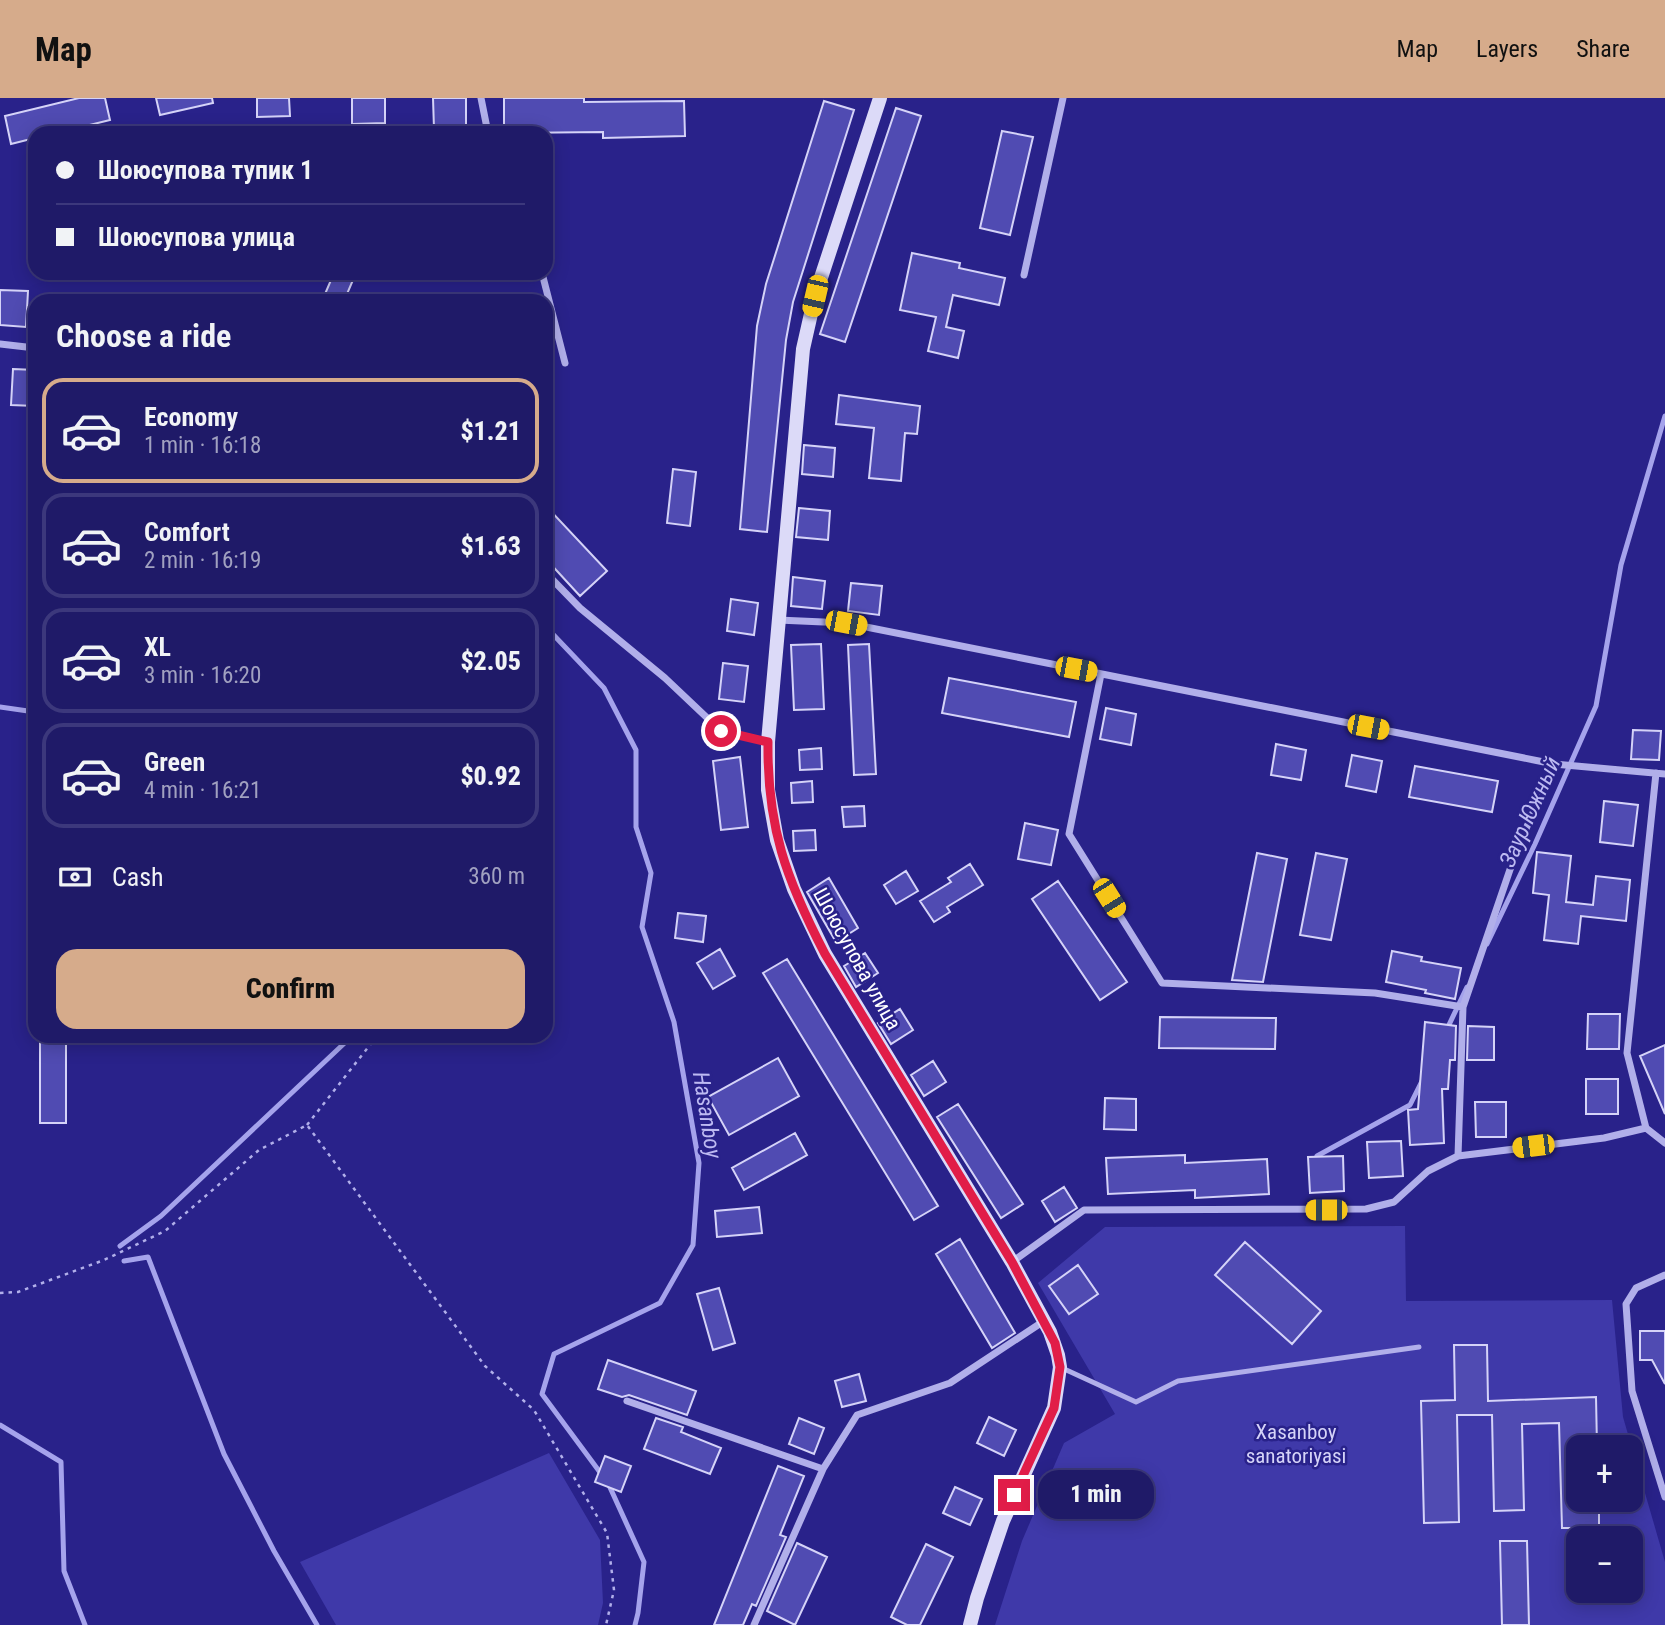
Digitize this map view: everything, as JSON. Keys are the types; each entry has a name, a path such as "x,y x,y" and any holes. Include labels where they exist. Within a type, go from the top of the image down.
{"street":[{"path":"481,98 487,126"},
{"name":"Шоюсупова улица","path":"880,98 815,296 803,349 777,620 768,742 768,790 776,840 784,865 825,954 1012,1262 1055,1343 1060,1367 1057,1394 1049,1421 1003,1521 970,1625"},
{"path":"1024,275 1063,98"},
{"path":"553,316 565,363"},
{"path":"0,344 28,347"},
{"path":"553,580 580,608 665,678 721,731 768,742"},
{"path":"777,620 846,623 1554,764 1665,774"},
{"path":"1101,674 1069,834 1162,983 1375,993 1463,1007"},
{"path":"1458,1156 1463,1007 1516,852 1554,764"},
{"path":"1656,773 1627,1053 1646,1128 1665,1143"},
{"path":"1012,1262 1084,1210 1366,1209 1394,1202 1428,1171 1458,1156 1604,1138 1646,1128"},
{"path":"1665,1275 1636,1288 1626,1304 1632,1391 1665,1497"},
{"path":"754,1625 823,1469 857,1415 950,1383 1045,1321"},
{"path":"628,1401 823,1469"}],"lane":[{"path":"1060,1367 1136,1402 1178,1381 1419,1347"}],"path":[{"path":"0,1293 18,1292 92,1264 165,1231 259,1150 307,1125 371,1043"},
{"path":"307,1125 485,1366 534,1410 607,1533 614,1590 606,1625"}],"green space":[{"name":"Xasanboy sanatoriyasi","path":"1405,1226 1406,1301 1612,1300 1623,1417 1628,1435 1566,1435 1566,1512 1643,1512 1643,1486 1665,1562 1665,1625 995,1625 1022,1541 1064,1443 1115,1414 1038,1283 1105,1227"},
{"path":"549,1453 600,1540 603,1603 598,1625 336,1625 300,1562"}],"building":[{"path":"79,98 105,98 110,120 86,126 28,126 28,140 11,144 5,116"},
{"path":"156,98 212,98 213,103 160,115"},
{"path":"257,98 289,98 290,116 257,117"},
{"path":"352,98 385,98 385,123 352,124"},
{"path":"433,98 466,98 466,126 434,126"},
{"path":"504,98 584,98 584,102 684,101 685,136 603,138 603,132 553,133 553,126 504,126"},
{"path":"824,101 854,110 793,302 786,340 767,532 740,529 757,326 766,284"},
{"path":"896,108 921,116 845,342 820,334"},
{"path":"1002,131 1033,137 1010,235 980,228"},
{"path":"912,253 960,263 959,268 1005,278 999,305 953,295 946,327 964,331 958,358 928,351 936,317 900,310"},
{"path":"331,280 353,280 347,294 325,294"},
{"path":"0,290 28,291 26,327 0,325"},
{"path":"13,369 28,370 28,406 11,405"},
{"path":"839,395 920,406 917,434 905,433 901,481 869,478 874,428 836,424"},
{"path":"804,445 835,448 833,477 802,474"},
{"path":"673,469 696,472 690,526 667,523"},
{"path":"799,508 830,511 828,540 796,537"},
{"path":"553,513 607,571 580,596 553,567"},
{"path":"793,577 825,581 822,609 791,606"},
{"path":"851,583 882,586 879,615 848,611"},
{"path":"731,599 758,603 754,635 727,631"},
{"path":"821,644 824,709 794,710 791,645"},
{"path":"869,644 876,774 854,775 848,645"},
{"path":"723,663 748,666 744,702 719,699"},
{"path":"949,678 1076,702 1069,737 942,713"},
{"path":"1106,708 1136,714 1131,745 1100,739"},
{"path":"1633,730 1661,731 1659,760 1631,759"},
{"path":"1276,744 1306,750 1301,780 1271,775"},
{"path":"821,748 822,769 800,770 799,750"},
{"path":"1352,755 1382,761 1376,792 1346,786"},
{"path":"740,757 748,827 721,830 713,761"},
{"path":"1415,766 1498,781 1492,812 1409,797"},
{"path":"812,781 813,802 792,803 791,783"},
{"path":"1604,801 1638,805 1633,846 1600,842"},
{"path":"864,806 865,826 844,827 842,807"},
{"path":"1025,823 1058,830 1051,865 1018,859"},
{"path":"815,830 816,850 794,851 793,831"},
{"path":"1537,852 1571,856 1566,902 1593,905 1596,876 1630,880 1626,921 1581,916 1578,944 1544,940 1549,895 1533,893"},
{"path":"1257,853 1287,859 1263,982 1232,980"},
{"path":"1316,853 1347,859 1331,940 1300,935"},
{"path":"970,864 983,885 947,907 950,912 934,922 920,901 951,882 948,878"},
{"path":"906,871 918,891 896,904 884,885"},
{"path":"829,878 858,928 836,942 807,892"},
{"path":"1058,881 1127,982 1100,1000 1032,899"},
{"path":"678,913 706,916 703,942 675,938"},
{"path":"720,949 735,976 713,989 697,963"},
{"path":"1392,951 1422,957 1421,961 1461,968 1455,999 1386,982"},
{"path":"865,953 878,973 856,987 844,966"},
{"path":"787,959 938,1206 914,1220 763,973"},
{"path":"900,1009 913,1030 891,1044 878,1023"},
{"path":"1588,1014 1620,1014 1619,1049 1587,1049"},
{"path":"1160,1017 1276,1018 1275,1049 1159,1048"},
{"path":"1425,1022 1456,1026 1455,1060 1450,1060 1448,1089 1442,1089 1444,1143 1410,1145 1408,1110 1418,1109"},
{"path":"1468,1026 1494,1027 1494,1060 1467,1060"},
{"path":"40,1043 66,1043 66,1123 40,1123"},
{"path":"1665,1045 1665,1114 1640,1056"},
{"path":"778,1058 799,1096 729,1135 708,1097"},
{"path":"933,1061 946,1082 924,1096 911,1075"},
{"path":"1586,1079 1618,1079 1618,1114 1586,1114"},
{"path":"1105,1098 1136,1099 1136,1130 1104,1129"},
{"path":"1475,1102 1506,1102 1506,1137 1476,1137"},
{"path":"958,1104 1023,1204 1001,1218 937,1117"},
{"path":"795,1133 807,1155 744,1190 732,1168"},
{"path":"1401,1141 1403,1176 1369,1178 1367,1142"},
{"path":"1185,1155 1185,1163 1267,1159 1269,1194 1195,1198 1195,1190 1108,1194 1106,1158"},
{"path":"1343,1156 1344,1191 1310,1193 1308,1157"},
{"path":"1064,1187 1077,1208 1055,1222 1042,1201"},
{"path":"759,1207 762,1233 717,1237 715,1211"},
{"path":"960,1239 1015,1333 992,1348 936,1254"},
{"path":"1245,1242 1321,1311 1292,1344 1215,1275"},
{"path":"1078,1265 1098,1294 1069,1314 1049,1286"},
{"path":"719,1288 735,1343 713,1350 697,1294"},
{"path":"1640,1331 1665,1331 1665,1384 1652,1360 1640,1360"},
{"path":"1454,1345 1487,1345 1488,1401 1596,1397 1597,1435 1566,1435 1566,1512 1599,1512 1599,1526 1562,1528 1559,1423 1522,1424 1524,1510 1494,1511 1492,1415 1457,1415 1459,1522 1424,1523 1421,1401 1455,1400"},
{"path":"608,1360 696,1391 687,1415 629,1395 622,1397 598,1389"},
{"path":"859,1374 866,1401 842,1407 835,1381"},
{"path":"989,1417 1016,1430 1004,1456 977,1443"},
{"path":"656,1418 683,1427 681,1432 721,1448 710,1474 644,1449"},
{"path":"799,1418 824,1428 814,1454 789,1444"},
{"path":"605,1456 631,1466 621,1492 595,1482"},
{"path":"778,1466 804,1476 780,1535 786,1537 756,1606 752,1604 743,1625 714,1625"},
{"path":"955,1487 982,1499 970,1525 943,1513"},
{"path":"1500,1541 1527,1541 1529,1625 1502,1625"},
{"path":"797,1543 827,1557 795,1625 767,1611"},
{"path":"926,1544 953,1557 920,1625 907,1625 891,1617"}],"waterway":[{"name":"Заур Южный","path":"1487,944 1596,706 1621,565 1665,416"},
{"name":"Hasanboy","path":"553,634 604,688 636,750 636,827 651,873 642,927 674,1022 699,1163 693,1245 660,1303 554,1354 542,1394 602,1475"},
{"name":"Hasanboy","path":"0,707 28,711"},
{"name":"Заур Южный","path":"1447,1029 1467,987"},
{"path":"120,1246 161,1216 345,1043"},
{"name":"Заур Южный","path":"1317,1156 1410,1105 1423,1079"},
{"path":"124,1261 148,1257 224,1454 274,1551 317,1625"},
{"path":"0,1425 61,1462 64,1571 85,1625"},
{"name":"Hasanboy","path":"608,1483 644,1562 635,1625"}],"route":[{"path":"721,731 768,742 768,790 776,840 809,922 825,954 1012,1262 1055,1343 1060,1367 1054,1408 1014,1495"}]}
